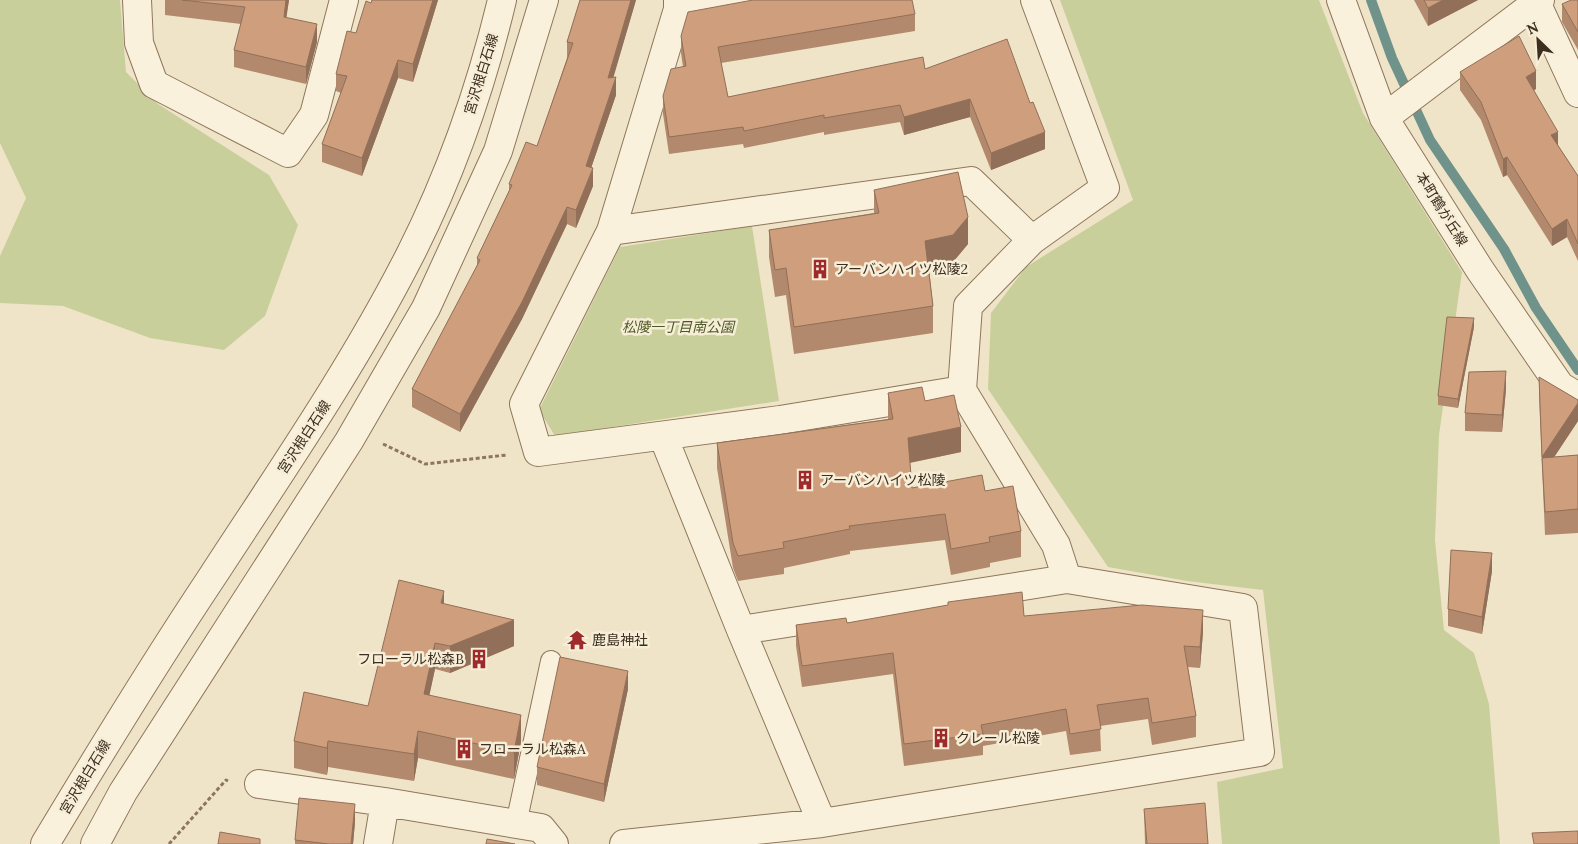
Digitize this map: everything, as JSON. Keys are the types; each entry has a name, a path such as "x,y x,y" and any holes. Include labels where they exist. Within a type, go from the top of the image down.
{"street":[{"path":"137,0 139,42 154,84 288,153 314,115 344,0"},
{"name":"宮沢根白石線","path":"45,844 129,704 317,418 410,255 449,169 488,61 502,0"},
{"path":"95,844 123,792 349,441 426,308 498,152 544,0"},
{"path":"739,0 678,5 611,231 524,404 538,452 663,436 962,390"},
{"path":"1035,0 1106,188 1032,240 968,306 962,390 1056,545 1067,579"},
{"name":"本町鶴が丘線","path":"1341,0 1391,112 1480,270 1560,386 1578,397"},
{"path":"1391,112 1537,1 1578,93"},
{"path":"611,231 971,181 1032,240"},
{"path":"663,436 740,630 822,823"},
{"path":"624,844 822,823 1260,752 1243,608 1067,579 740,630"},
{"path":"259,784 385,802 540,828 554,844"},
{"path":"378,844 385,802"},
{"path":"666,839 698,844"}],"lane":[{"path":"516,824 551,661"}],"path":[{"path":"379,442 425,464 538,452"},
{"path":"169,844 226,780 259,784"}],"green space":[{"path":"0,0 120,0 126,72 158,104 269,175 298,225 265,316 224,350 150,338 63,306 0,303 0,256 26,198 0,143"},
{"path":"1060,0 1319,0 1363,113 1462,272 1439,435 1435,540 1444,630 1474,653 1489,704 1500,844 1222,844 1217,782 1283,768 1263,590 1187,581 1108,567 988,389 991,313 1026,267 1133,200"},
{"name":"松陵一丁目南公園","path":"752,226 779,401 555,436 539,410 620,247"}],"building":[{"path":"182,0 286,0 284,17 317,24 306,67 234,50 245,7"},
{"path":"372,0 433,0 413,64 398,60 362,158 322,144 347,76 336,74 347,31 356,33 366,1 371,3"},
{"path":"580,0 631,0 608,78 616,77 586,166 593,168 576,210 567,207 522,302 460,414 412,389 480,260 477,258 512,185 509,184 526,142 537,146 573,43 567,42"},
{"path":"753,0 912,0 915,14 718,47 728,97 923,57 925,69 1007,39 1030,103 1033,102 1045,132 991,153 970,99 904,117 900,105 824,118 824,115 744,131 743,127 669,137 663,96 671,69 686,66 681,36 688,12"},
{"path":"1424,0 1443,0 1428,8"},
{"path":"1571,0 1578,0 1578,32 1562,4"},
{"path":"1519,36 1536,71 1526,77 1558,132 1551,135 1578,176 1578,244 1567,219 1552,229 1507,157 1503,159 1481,102 1460,72"},
{"path":"958,172 968,217 953,235 925,241 933,306 794,327 786,268 775,270 769,230 879,213 874,190"},
{"path":"1447,317 1474,318 1458,399 1438,396"},
{"path":"1506,371 1502,415 1465,413 1469,372"},
{"path":"1539,377 1578,400 1578,403 1542,457"},
{"path":"922,387 925,401 954,395 961,427 908,438 912,488 982,475 985,491 1013,486 1021,531 989,537 990,542 951,549 945,514 849,526 850,529 783,542 784,548 738,556 733,543 717,443 893,419 888,393"},
{"path":"1578,455 1578,509 1545,512 1542,458"},
{"path":"1451,550 1492,553 1482,617 1448,609"},
{"path":"399,580 444,591 441,603 514,620 450,646 435,643 424,694 521,715 514,752 418,731 414,754 328,741 327,748 294,741 304,692 368,706"},
{"path":"1022,592 1024,616 1142,605 1203,610 1200,647 1184,646 1196,716 1152,723 1148,698 1097,705 1101,729 1070,734 1066,709 981,725 983,734 904,744 893,653 802,666 796,625 846,618 847,623 948,605 948,602"},
{"path":"560,657 628,671 604,784 537,767"},
{"path":"299,798 355,804 351,844 329,844 295,840"},
{"path":"1205,803 1208,844 1147,844 1144,809"},
{"path":"1578,831 1578,844 1534,844 1532,833"},
{"path":"220,832 260,839 260,844 218,844"},
{"path":"487,839 515,844 486,844"}],"waterway":[{"path":"1371,0 1392,58 1430,140 1504,249 1536,308 1578,370"}],"place":[{"name":"アーバンハイツ松陵2","path":"820,269"},
{"name":"アーバンハイツ松陵","path":"805,480"},
{"name":"鹿島神社","path":"577,640"},
{"name":"フローラル松森B","path":"479,659"},
{"name":"クレール松陵","path":"941,738"},
{"name":"フローラル松森A","path":"464,749"}]}
